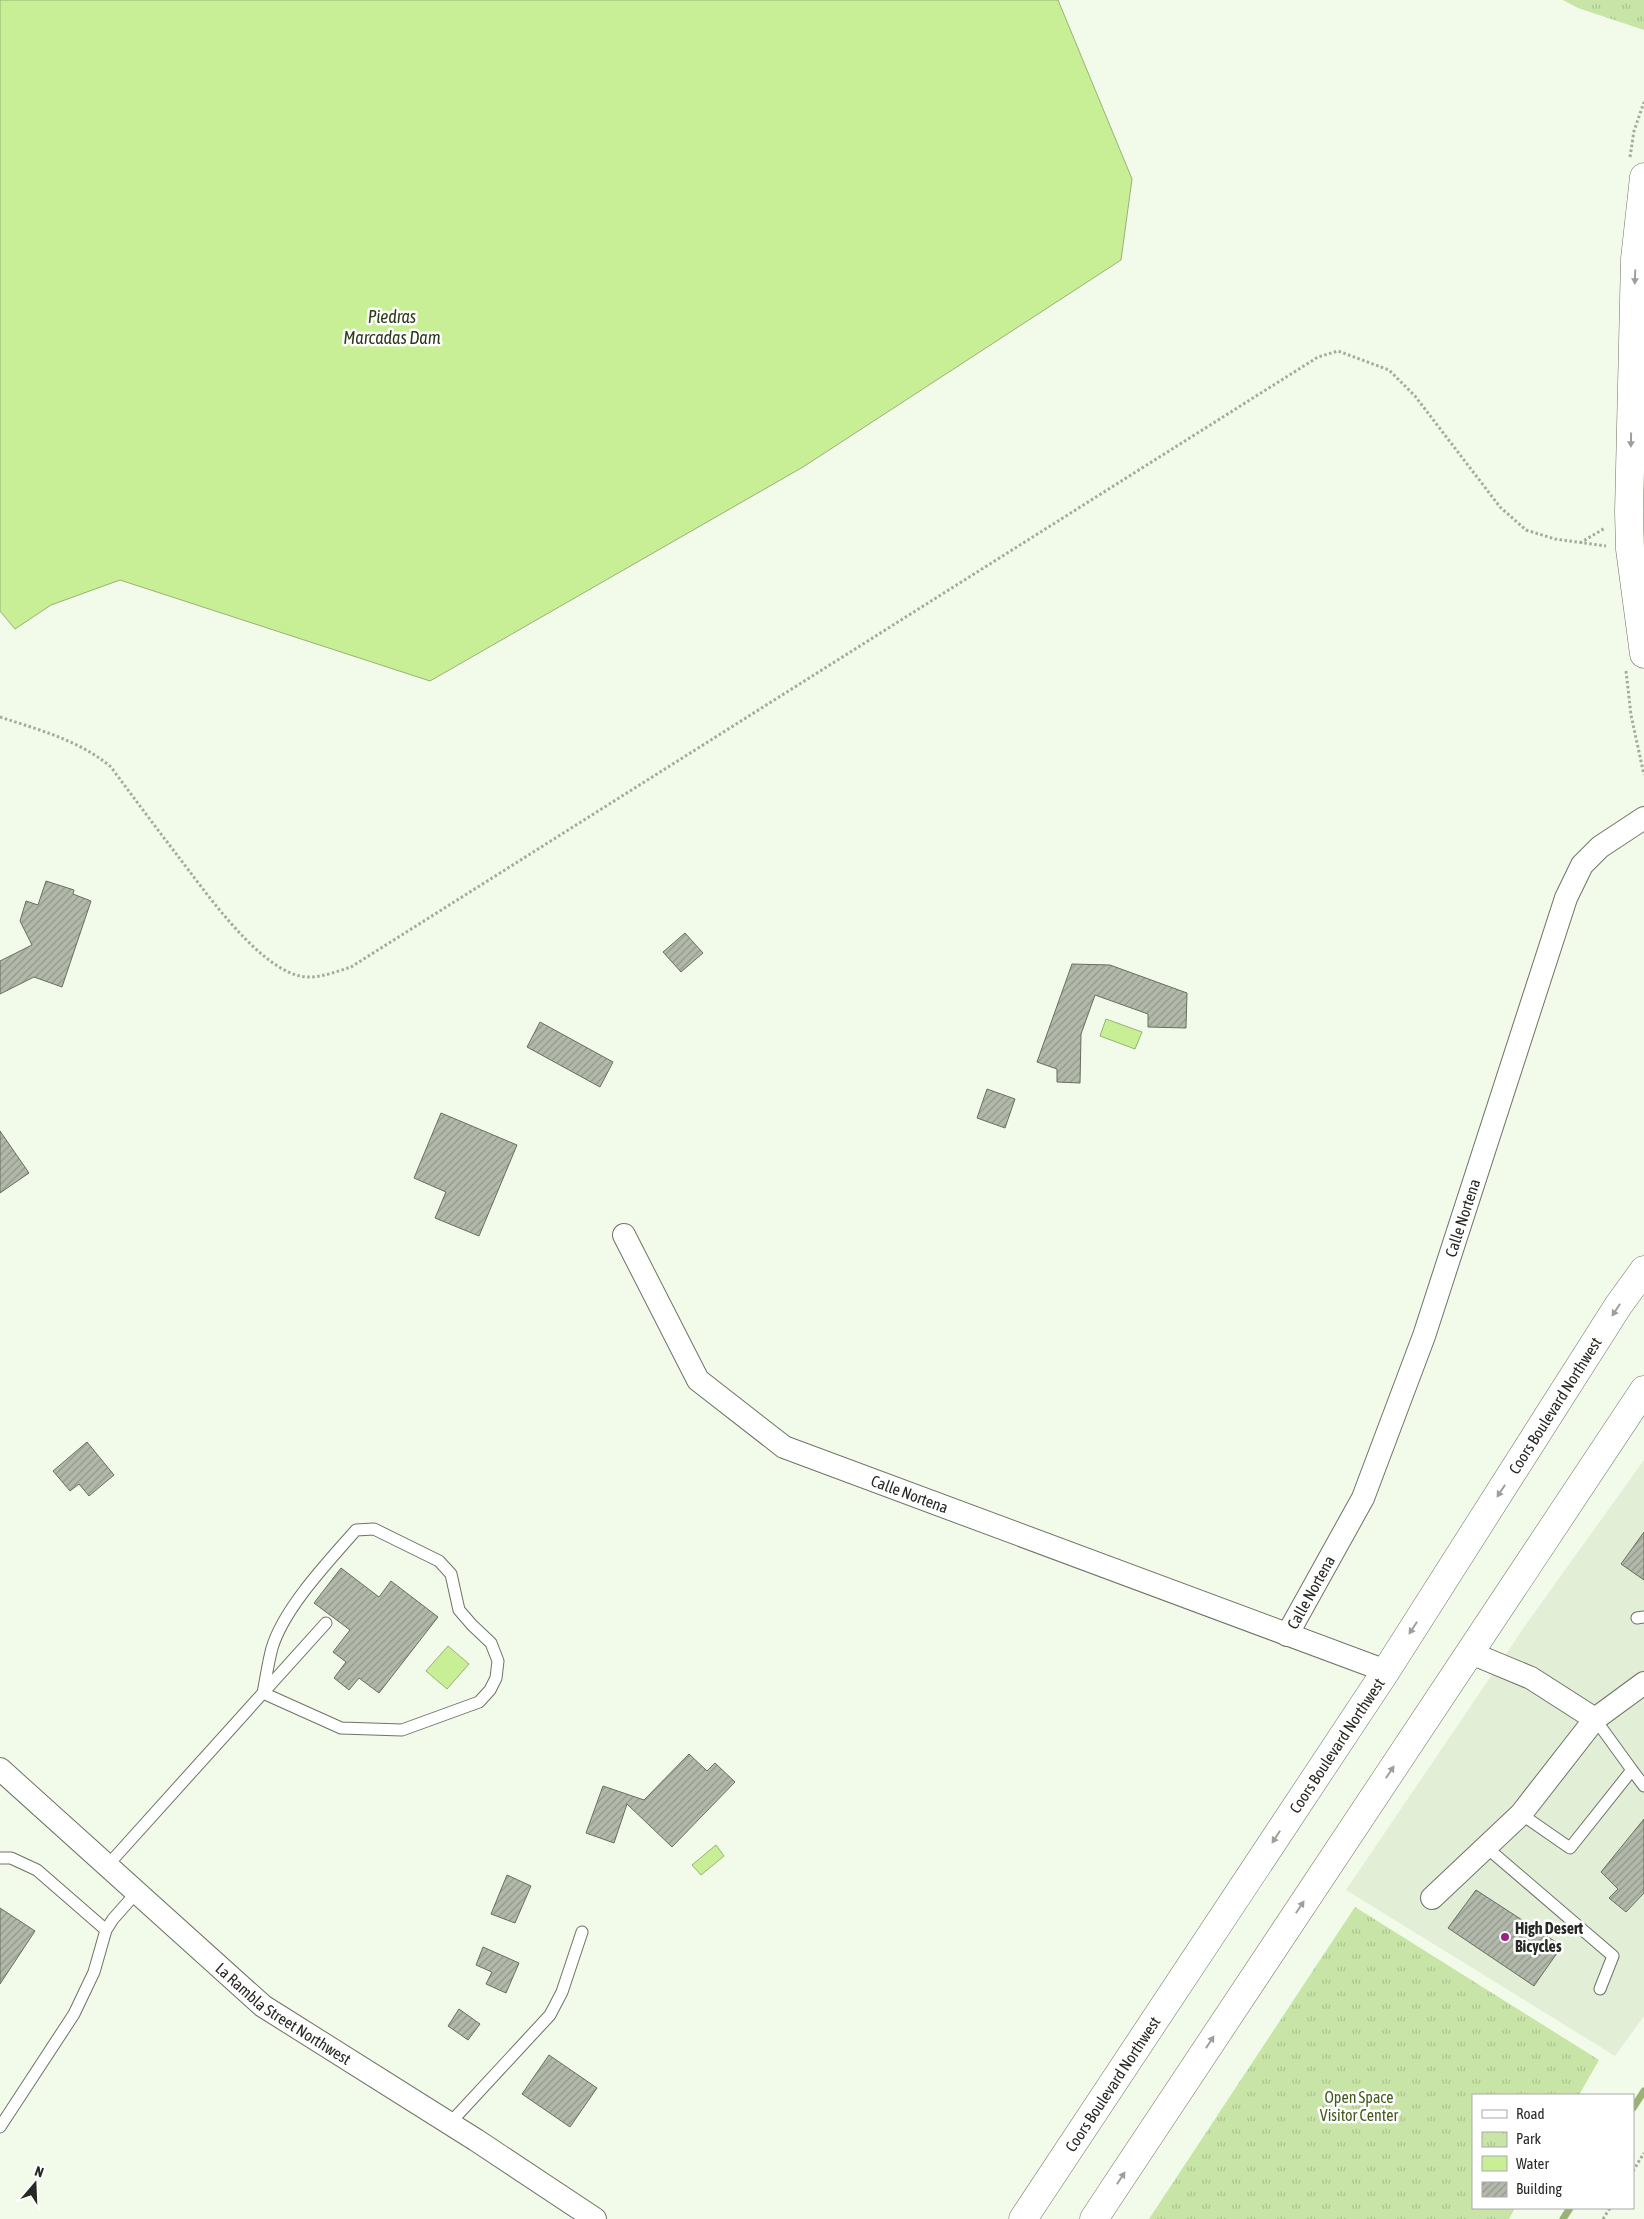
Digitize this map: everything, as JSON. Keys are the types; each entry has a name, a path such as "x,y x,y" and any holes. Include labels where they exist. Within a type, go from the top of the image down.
{"main road":[{"path":"1644,177 1635,259 1630,549 1644,654"},
{"name":"Coors Boulevard Northwest","path":"1023,2219 1386,1671 1618,1306 1644,1270"},
{"path":"1094,2219 1267,1955 1471,1653 1644,1390"}],"street":[{"name":"Calle Nortena","path":"624,1235 698,1380 784,1446 1287,1635 1363,1498 1424,1336 1566,898 1582,865 1600,847 1644,818"},
{"path":"1287,1635 1386,1671"},
{"path":"1471,1653 1531,1678 1595,1719"},
{"path":"1432,1898 1521,1814 1595,1719 1644,1683"},
{"name":"La Rambla Street Northwest","path":"0,1769 263,2006 450,2123 595,2219"}],"lane":[{"path":"374,1529 439,1562 451,1574 459,1610 491,1642 498,1661 496,1678 490,1690 479,1702 402,1730 341,1728 263,1693 272,1647 282,1625 298,1601 356,1530 374,1529"},
{"path":"108,1866 326,1623"},
{"path":"1595,1719 1644,1786"},
{"path":"1521,1814 1570,1848 1632,1770"},
{"path":"1486,1847 1613,1956 1600,1989"},
{"path":"0,1858 11,1858 36,1870 106,1930"},
{"path":"0,2127 74,2014 94,1972 106,1930 113,1919 137,1892"},
{"path":"450,2123 550,2015 562,1992 582,1932"}],"path":[{"path":"0,717 74,743 94,753 110,767 213,900 245,937 276,966 298,976 324,975 351,967 1318,357 1338,351 1389,370 1415,396 1500,506 1526,530 1554,539 1630,549"},
{"path":"1634,2169 1644,2153"}],"shaded area":[{"path":"1644,1460 1644,2016 1615,2056 1346,1890 1527,1623"}],"green space":[{"path":"1563,0 1644,0 1644,30 1578,8"},
{"name":"Open Space Visitor Center","path":"1355,1907 1599,2060 1580,2094 1472,2094 1472,2209 1514,2209 1509,2219 1149,2219"}],"water":[{"name":"Piedras Marcadas Dam","path":"0,0 1058,0 1132,179 1121,260 803,467 430,681 120,580 51,605 15,629 0,611"},
{"path":"1106,1019 1142,1032 1135,1049 1100,1036"},
{"path":"448,1646 469,1664 447,1689 426,1671"},
{"path":"716,1845 724,1856 701,1875 692,1865"}],"building":[{"path":"46,881 74,890 73,894 91,901 62,987 34,977 0,994 0,961 32,945 20,921 26,901 38,905"},
{"path":"685,933 703,953 681,972 663,952"},
{"path":"1072,964 1110,965 1187,993 1186,1028 1148,1027 1148,1014 1095,995 1081,1034 1080,1083 1057,1082 1057,1069 1037,1062"},
{"path":"540,1022 613,1062 600,1087 527,1047"},
{"path":"987,1089 1015,1099 1005,1128 977,1118"},
{"path":"441,1113 517,1145 479,1236 435,1218 446,1192 414,1178"},
{"path":"0,1131 29,1173 0,1193"},
{"path":"87,1442 114,1475 89,1496 79,1484 70,1491 53,1471"},
{"path":"1644,1532 1644,1580 1621,1564"},
{"path":"341,1568 379,1597 391,1581 438,1617 379,1693 359,1678 349,1690 334,1678 346,1662 333,1652 350,1630 314,1603"},
{"path":"689,1754 707,1771 715,1763 735,1782 672,1847 627,1804 614,1843 586,1833 603,1786 644,1800"},
{"path":"1644,1819 1644,1893 1626,1912 1609,1898 1618,1889 1601,1872"},
{"path":"507,1875 531,1886 515,1923 491,1914"},
{"name":"High Desert Bicycles","path":"1476,1890 1562,1946 1534,1986 1448,1928"},
{"path":"0,1908 35,1931 0,1984"},
{"path":"483,1947 519,1963 506,1993 486,1984 492,1972 476,1965"},
{"path":"459,2009 480,2024 468,2040 448,2026"},
{"path":"549,2055 597,2088 570,2127 522,2094"}],"waterway":[{"path":"1634,2106 1644,2091"},
{"path":"1563,2219 1569,2209"}],"place":[{"name":"High Desert Bicycles","path":"1505,1937"}]}
